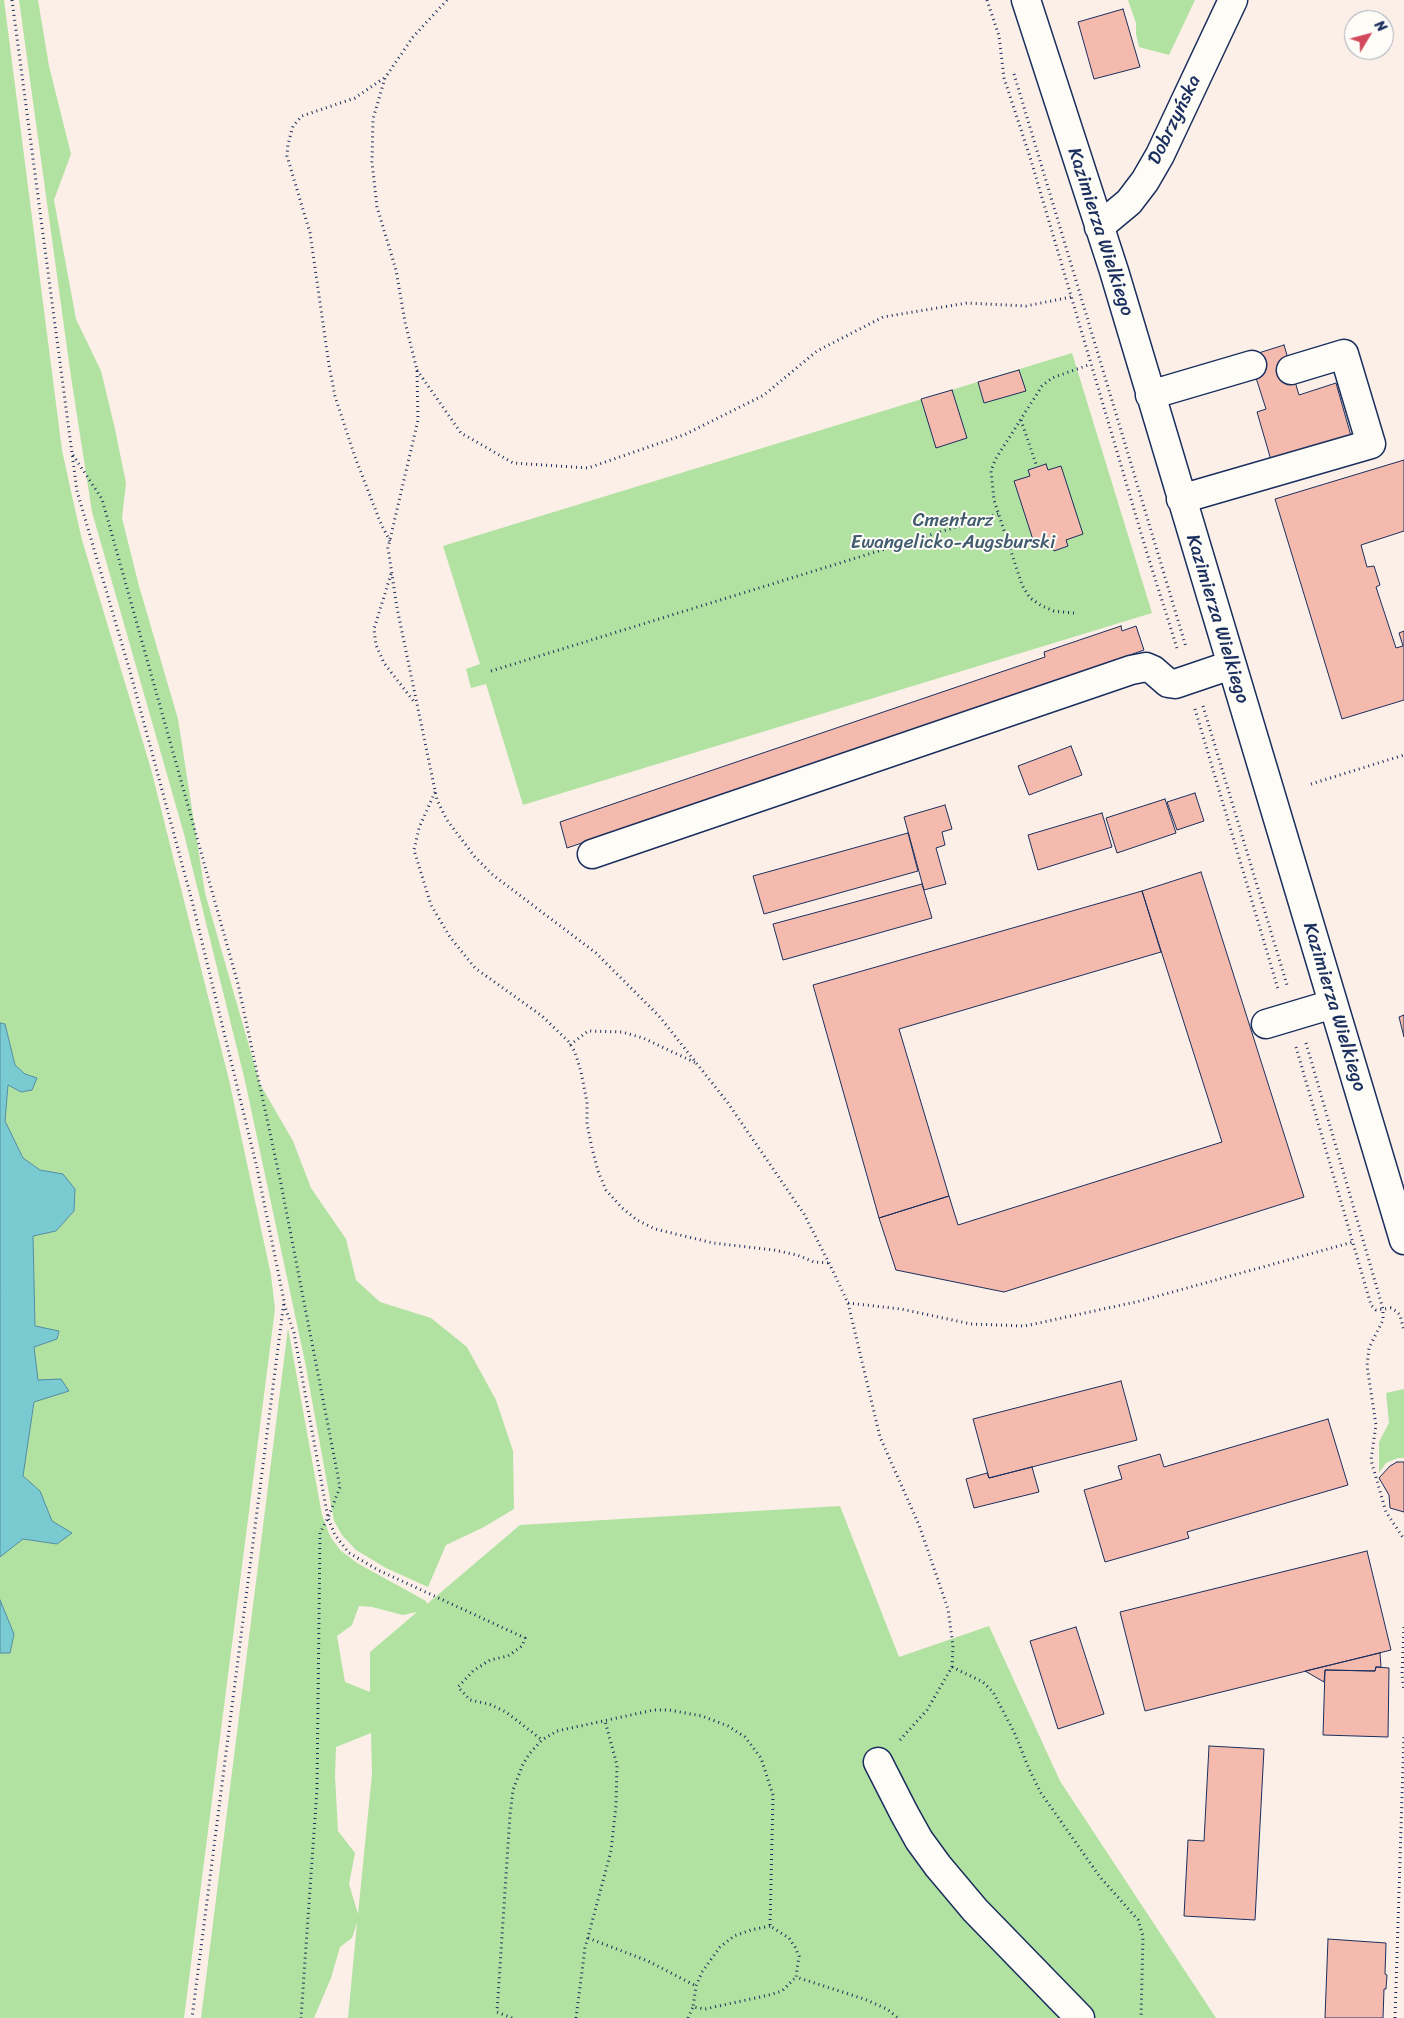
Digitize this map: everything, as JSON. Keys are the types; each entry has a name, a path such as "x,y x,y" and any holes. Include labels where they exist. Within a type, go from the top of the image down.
{"street":[{"name":"Kazimierza Wielkiego","path":"1026,0 1114,271 1404,1240"},
{"name":"Dobrzyńska","path":"1099,227 1129,202 1145,181 1160,155 1233,0"},
{"path":"1181,499 1371,444 1344,354 1291,370"},
{"path":"1150,395 1252,365"},
{"path":"592,854 1131,670 1146,668 1153,670 1168,683 1174,684 1231,665"},
{"path":"1283,1019 1333,1004"},
{"path":"878,1762 911,1826 938,1866 974,1910 1080,2018"}],"path":[{"path":"12,0 77,491 133,684 194,910 257,1168 284,1302 294,1333 328,1518 335,1535 349,1553 412,1587 525,1638 522,1646 508,1656 490,1660 473,1671 458,1687 470,1700 488,1704 506,1712 542,1740"},
{"path":"447,0 413,37 385,78 373,119 372,162 377,207 396,270 405,322 417,370 418,420 388,548 391,574 416,704 437,800 446,820 475,858 493,875 596,953 659,1016 728,1103 804,1214 848,1303 880,1437 919,1525 948,1609 953,1646 952,1667 928,1710 878,1762"},
{"path":"987,0 999,36 1004,78 1146,550 1191,679 1283,1019 1383,1309 1383,1320 1369,1348 1366,1366 1376,1425 1371,1460 1386,1512 1404,1539"},
{"path":"1014,72 1191,679 1283,1019 1371,1305 1376,1310 1390,1308 1396,1311 1400,1316 1404,1331"},
{"path":"385,78 355,98 302,116 293,126 288,144 288,156 310,233 335,396 380,524 390,541"},
{"path":"417,370 460,433 468,438 513,463 588,468 686,434 764,395 817,351 883,317 967,303 1026,306 1071,297"},
{"path":"1074,613 1054,611 1042,606 1030,598 1022,585 994,500 991,471 995,460 1042,386 1048,381 1091,364"},
{"path":"1021,420 1037,467"},
{"path":"72,453 102,500 238,984 282,1184 340,1487 320,1533 317,1789 301,2018"},
{"path":"491,671 998,514"},
{"path":"391,574 374,629 376,645 384,663 416,704"},
{"path":"1311,784 1404,755"},
{"path":"435,791 419,828 414,850 430,905 450,937 475,968 542,1016 557,1029 570,1045 581,1072 587,1102 587,1124 598,1171 606,1190 622,1208 637,1220 655,1229 713,1243 774,1250 797,1255 814,1262 829,1263"},
{"path":"570,1045 588,1032 622,1032 643,1038 696,1063"},
{"path":"848,1303 901,1309 971,1324 1025,1326 1140,1301 1353,1242"},
{"path":"192,2018 284,1302"},
{"path":"1404,1627 1402,1675 1404,1691"},
{"path":"952,1667 983,1682 993,1692 1015,1734 1041,1793 1100,1876 1138,1920 1144,1936 1141,2018"},
{"path":"512,2018 497,2012 513,1790 530,1753 542,1740 567,1728 654,1710 680,1711 702,1716 728,1726 745,1737 761,1758 773,1795 770,1926"},
{"path":"576,2018 585,1948 611,1851 616,1805 616,1765 604,1721"},
{"path":"1395,2018 1404,1734"},
{"path":"688,2018 693,2007 696,1986 702,1972 720,1947 734,1936 770,1926 789,1938 795,1947 799,1956 796,1977 782,1991 705,2010 693,2007"},
{"path":"588,1938 648,1961 696,1986"},
{"path":"796,1977 864,1999 887,2009 898,2018"}],"green space":[{"path":"0,0 4,0 62,450 82,540 151,769 229,1080 271,1275 275,1309 184,2018 0,2018 0,1653 10,1653 14,1634 0,1600 0,1557 23,1539 57,1544 52,1521 40,1491 22,1476 38,1380 33,1347 57,1339 59,1331 35,1327 33,1236 56,1231 74,1211 75,1189 63,1174 40,1170 23,1158 5,1121 8,1084 25,1074 15,1065 5,1024 0,1023"},
{"path":"19,0 38,0 49,66 71,154 54,200 76,319 101,371 115,429 126,483 122,518 139,586 178,719 205,893 260,1084 293,1141 311,1188 346,1239 356,1280 380,1302 431,1318 467,1347 496,1400 513,1451 514,1509 484,1527 446,1545 428,1587 386,1568 356,1550 342,1535 334,1521 305,1362 245,1081 184,834 92,512 71,377"},
{"path":"1128,0 1195,0 1169,55 1139,47 1136,23"},
{"name":"Cmentarz Ewangelicko-Augsburski","path":"1072,353 1152,613 523,805 486,684 471,688 466,669 480,664 443,546"},
{"path":"288,1328 322,1515 330,1536 340,1550 357,1563 426,1601 427,1604 520,1525 840,1506 899,1657 989,1626 1060,1781 1216,2018 348,2018 357,1923 352,1938 340,1947 331,1978 314,2018 201,2018","holes":["359,1606 372,1607 403,1615 417,1612 370,1652 370,1692 345,1682 337,1636 352,1625","371,1733 372,1774 358,1914 349,1884 355,1853 338,1831 335,1776 336,1747"]},
{"path":"1404,1389 1404,1458 1398,1458 1386,1463 1379,1473 1379,1442 1389,1423 1386,1393"}],"water":[{"path":"0,1023 5,1024 15,1065 25,1074 37,1078 32,1090 21,1092 8,1085 5,1121 23,1158 40,1170 63,1174 75,1189 74,1211 56,1231 33,1236 35,1326 59,1331 57,1339 34,1347 38,1380 61,1379 69,1391 34,1402 23,1476 40,1491 52,1521 72,1533 57,1544 23,1539 0,1557"},
{"path":"0,1600 14,1634 10,1653 0,1653"}],"building":[{"path":"1123,9 1140,67 1094,79 1078,22"},
{"path":"1284,345 1299,395 1336,383 1353,443 1273,467 1257,412 1266,409 1249,356"},
{"path":"1019,370 1026,391 984,403 978,382"},
{"path":"952,390 967,438 936,448 921,399"},
{"path":"1404,460 1404,531 1361,545 1367,567 1374,566 1380,585 1376,587 1396,648 1403,646 1399,633 1404,631 1404,700 1342,719 1275,499"},
{"path":"1046,464 1048,470 1061,466 1083,534 1066,540 1068,546 1054,551 1052,544 1036,549 1014,481 1030,476 1028,470"},
{"path":"1121,626 1122,631 1136,626 1144,650 567,848 560,822 1045,657 1044,652"},
{"path":"1071,746 1082,775 1029,795 1018,766"},
{"path":"1195,793 1204,821 1177,830 1167,802"},
{"path":"1165,799 1176,833 1117,853 1106,818"},
{"path":"945,805 952,829 942,832 945,845 936,848 946,884 924,890 904,817"},
{"path":"1102,813 1112,847 1038,870 1028,835"},
{"path":"908,833 918,871 764,914 753,876"},
{"path":"1201,872 1304,1197 1004,1292 896,1270 879,1218 949,1196 958,1225 1222,1142 1142,891"},
{"path":"922,884 932,918 783,960 773,924"},
{"path":"1142,891 1161,952 899,1029 949,1196 879,1218 813,985"},
{"path":"1404,1015 1404,1037 1399,1017"},
{"path":"1121,1381 1137,1440 989,1478 973,1419"},
{"path":"1328,1419 1348,1485 1187,1532 1189,1538 1105,1562 1084,1490 1122,1479 1118,1466 1160,1454 1164,1467"},
{"path":"1397,1462 1404,1462 1404,1512 1390,1508 1389,1495 1379,1478 1390,1466"},
{"path":"1032,1467 1039,1492 974,1508 966,1479 987,1473 989,1478"},
{"path":"1367,1551 1391,1650 1145,1711 1120,1612"},
{"path":"1076,1627 1104,1714 1058,1729 1030,1641"},
{"path":"1380,1653 1381,1667 1376,1667 1375,1671 1325,1670 1324,1682 1305,1671"},
{"path":"1376,1667 1389,1668 1388,1737 1323,1735 1325,1670 1375,1671"},
{"path":"1209,1746 1264,1749 1255,1920 1184,1916 1188,1840 1204,1841"},
{"path":"1328,1939 1386,1943 1385,1974 1387,1975 1386,1989 1384,1989 1383,2018 1325,2018"}]}
